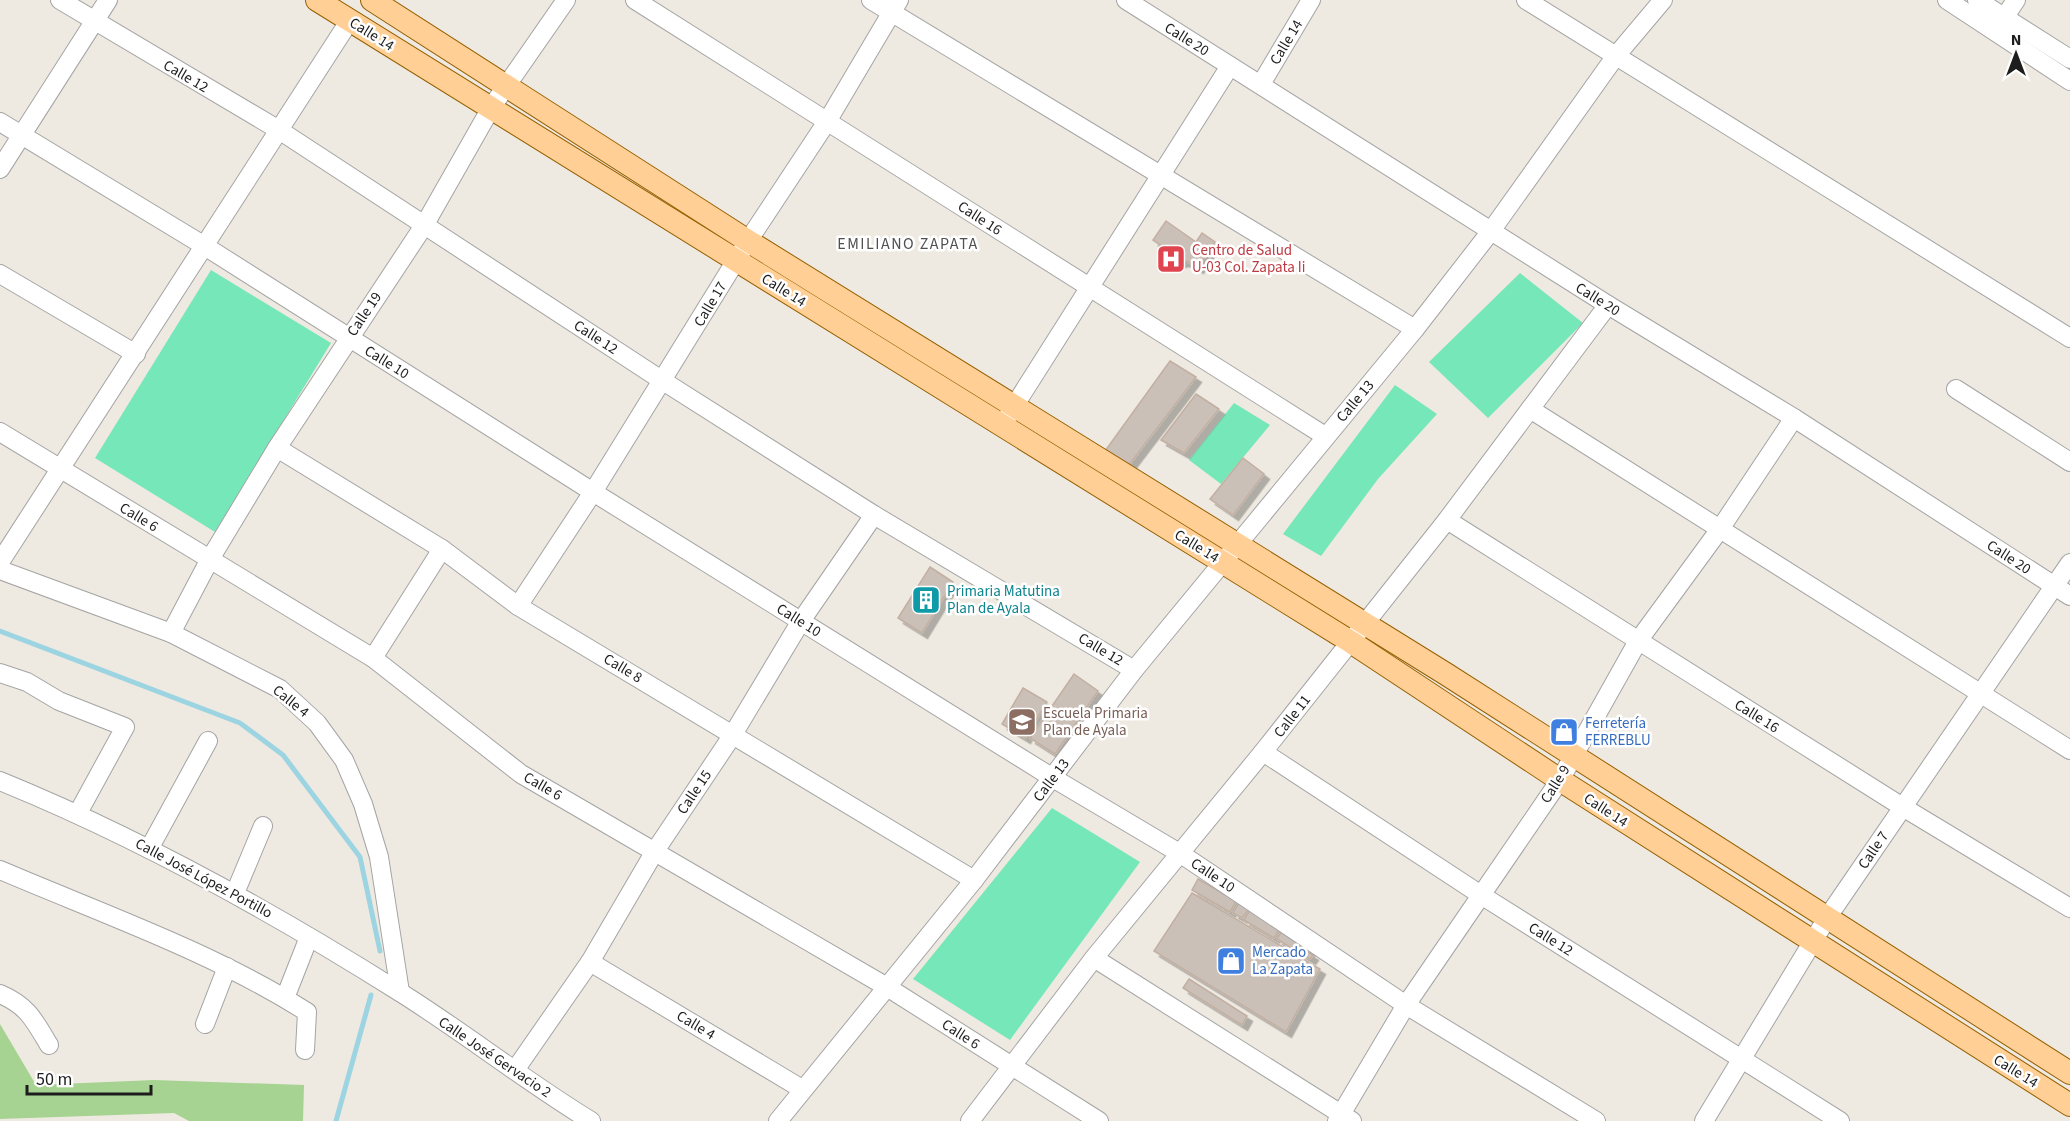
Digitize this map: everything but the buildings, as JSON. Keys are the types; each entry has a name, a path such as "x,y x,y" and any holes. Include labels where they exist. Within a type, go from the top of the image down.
{"main road":[{"name":"Calle 14","path":"317,0 736,261 1236,544 1560,780 2070,1105"},
{"name":"Calle 14","path":"372,0 504,87 748,241 1009,415 1222,562 1358,633 1573,756 2070,1073"}],"street":[{"name":"Calle 12","path":"60,0 279,130 663,381 874,514 1134,670"},
{"path":"0,169 108,0"},
{"name":"Calle 19","path":"171,633 210,559 277,448 425,224 504,87 566,0"},
{"name":"Calle 16","path":"634,0 828,120 1089,289 1325,436"},
{"path":"872,0 895,6 1161,175 1415,328 1491,231 1615,57 1663,0"},
{"name":"Calle 20","path":"1126,0 1608,305 1794,418 2070,597"},
{"name":"Calle 14","path":"1262,84 1311,0"},
{"path":"1526,0 2070,338"},
{"path":"1947,0 2070,81"},
{"path":"1977,0 2070,58"},
{"path":"2004,18 2016,0"},
{"name":"Calle 17","path":"519,606 663,381 748,241 828,120 895,6"},
{"path":"0,562 62,470 203,245 350,20"},
{"path":"1009,415 1230,66"},
{"name":"Calle 10","path":"0,122 203,245 593,492 1053,778 1181,854 1406,1005 1596,1121"},
{"path":"0,274 136,354"},
{"name":"Calle 11","path":"970,1121 1094,958 1181,854 1447,520 1608,305"},
{"name":"Calle 13","path":"778,1121 974,880 1134,670 1415,328"},
{"path":"1956,388 2070,462"},
{"path":"1530,409 2070,750"},
{"name":"Calle 9","path":"1343,1119 1406,1005 1560,780 1638,641 1720,529 1794,418"},
{"name":"Calle 6","path":"0,432 373,658 521,774 887,987 1099,1121"},
{"name":"Calle 8","path":"277,448 442,549 519,606 974,880"},
{"name":"Calle 15","path":"515,1070 590,962 655,851 732,736 801,621 874,514"},
{"name":"Calle 16","path":"1447,520 1901,806 2070,908"},
{"path":"373,658 442,549"},
{"path":"2054,586 2070,563"},
{"name":"Calle 4","path":"0,570 171,633 280,689 317,723 344,760 363,804 379,857 400,992"},
{"name":"Calle 7","path":"1704,1121 1744,1059 1827,918 1901,806 2054,586"},
{"path":"0,673 27,682 59,701 125,728 78,813"},
{"path":"149,849 208,741"},
{"name":"Calle 12","path":"1263,752 1480,895 1840,1121"},
{"name":"Calle José López Portillo","path":"0,781 78,813 235,893 400,992"},
{"path":"235,893 263,826"},
{"path":"0,870 227,967 285,998 307,1012 305,1050"},
{"path":"285,998 309,937"},
{"path":"1094,958 1343,1119"},
{"name":"Calle 4","path":"590,962 802,1089"},
{"path":"205,1024 227,967"},
{"name":"Calle José Gervacio 2","path":"400,992 515,1070 564,1114 591,1121"},
{"path":"0,994 20,1002 32,1016 49,1045"}],"green space":[{"path":"211,270 331,343 215,532 95,458"},
{"path":"1520,273 1583,323 1488,418 1429,362"},
{"path":"1395,385 1437,414 1378,479 1321,556 1283,534"},
{"path":"1234,403 1270,425 1221,484 1189,460"},
{"path":"1052,808 1140,862 1010,1040 913,979"},
{"path":"0,1024 36,1085 154,1080 304,1085 303,1121 189,1121 174,1113 0,1119"}],"waterway":[{"path":"0,631 240,723 283,755 360,857 380,951"},
{"path":"336,1121 371,995"}],"place":[{"name":"Centro de Salud U-03 Col. Zapata Ii","path":"1171,259"},
{"name":"Primaria Matutina Plan de Ayala","path":"926,600"},
{"name":"Escuela Primaria Plan de Ayala","path":"1022,722"},
{"name":"Ferretería FERREBLU","path":"1564,732"},
{"name":"Mercado La Zapata","path":"1231,961"}],"district":[{"name":"EMILIANO ZAPATA","path":"908,243"}]}
